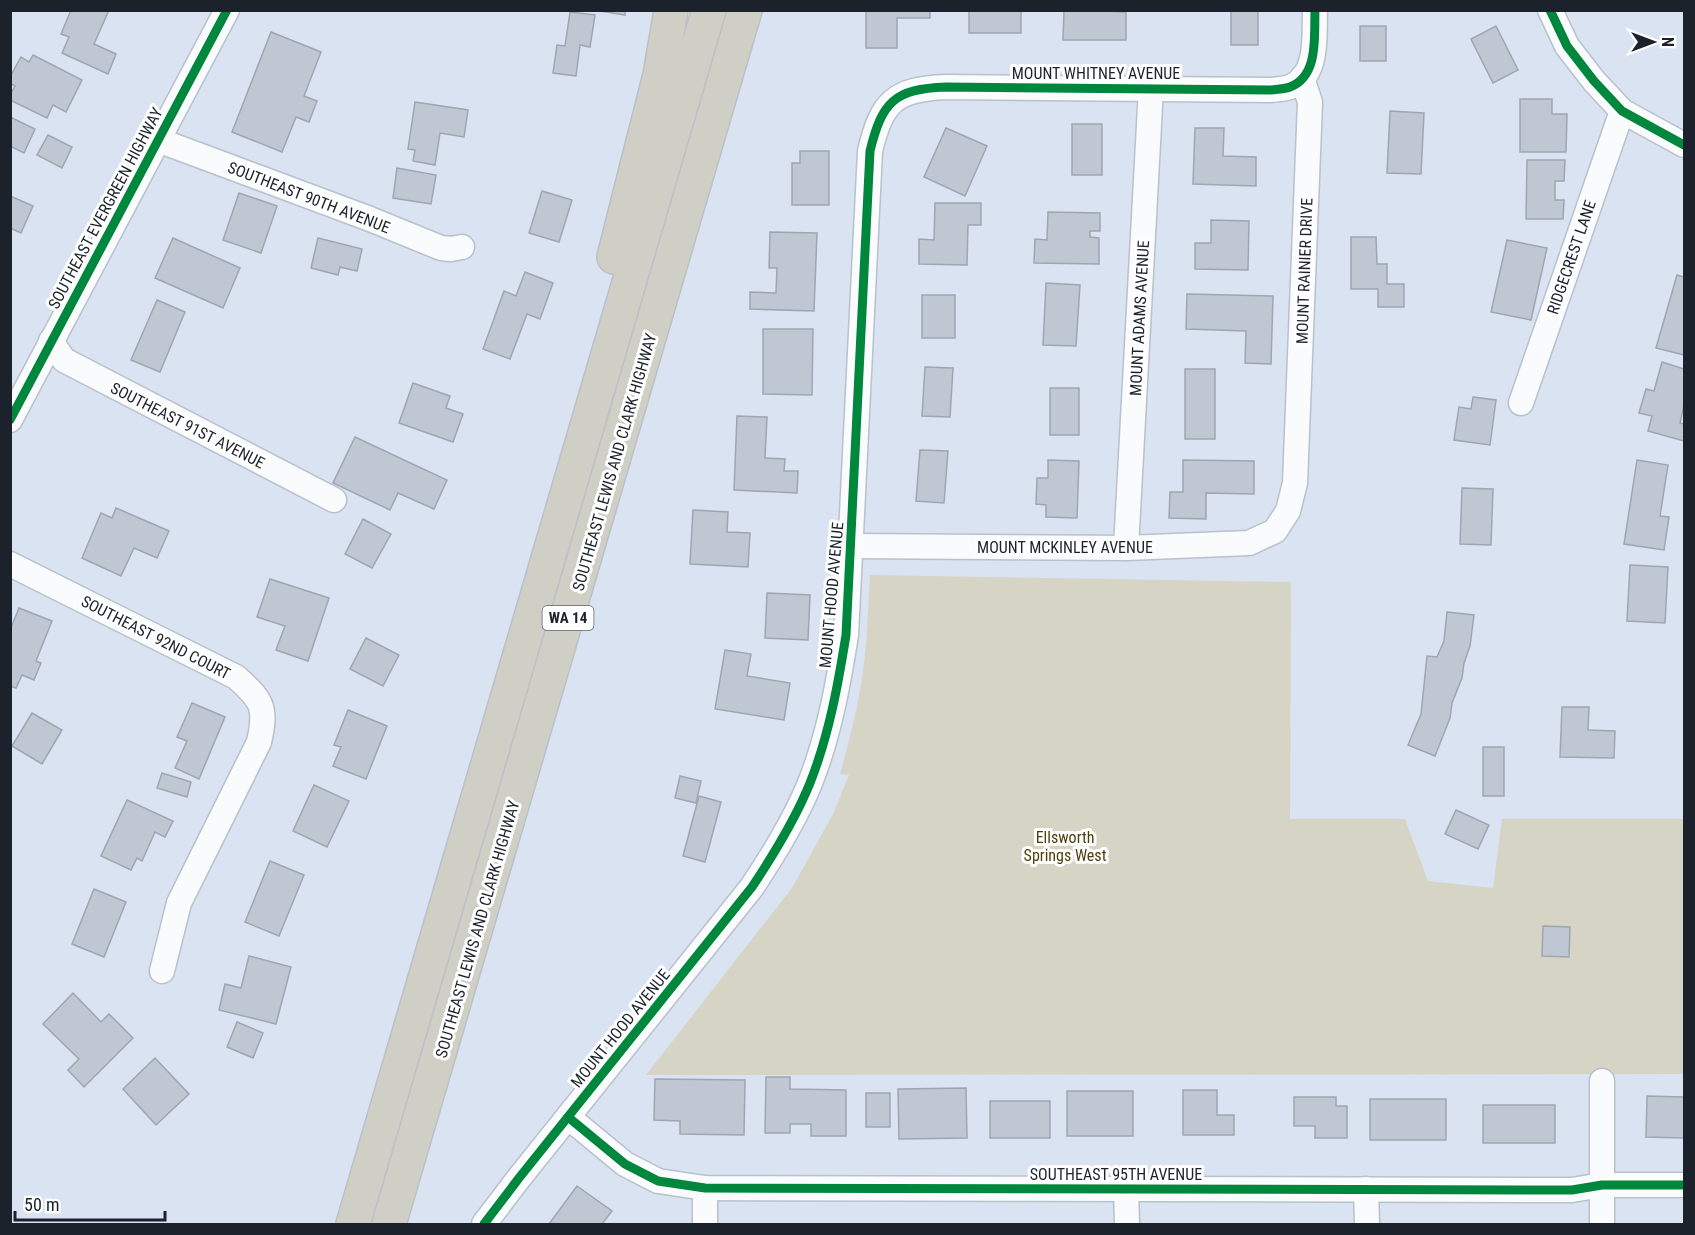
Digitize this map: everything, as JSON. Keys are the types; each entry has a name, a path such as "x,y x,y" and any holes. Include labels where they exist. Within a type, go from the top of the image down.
{"highway":[{"path":"617,324 613,260 660,75 671,10"},
{"name":"WA 14","path":"353,1224 709,10"},
{"name":"SOUTHEAST LEWIS AND CLARK HIGHWAY","path":"389,1224 746,10"}],"street":[{"name":"SOUTHEAST EVERGREEN HIGHWAY","path":"10,420 227,10"},
{"path":"1302,78 1310,69 1313,54 1315,10"},
{"path":"1550,10 1567,46 1594,81 1622,111 1684,145"},
{"name":"MOUNT WHITNEY AVENUE","path":"890,103 908,92 927,88 1271,90 1290,87 1302,78"},
{"name":"MOUNT RAINIER DRIVE","path":"1275,531 1288,511 1295,483 1310,102 1302,78"},
{"name":"MOUNT ADAMS AVENUE","path":"1126,548 1151,88"},
{"name":"MOUNT HOOD AVENUE","path":"484,1224 752,887 782,841 811,782 837,689 846,635 870,151 877,123 890,103"},
{"name":"RIDGECREST LANE","path":"1521,403 1622,111"},
{"name":"SOUTHEAST 90TH AVENUE","path":"158,140 441,248 462,247"},
{"name":"SOUTHEAST 91ST AVENUE","path":"51,341 64,360 334,500"},
{"name":"MOUNT MCKINLEY AVENUE","path":"851,546 1126,548 1249,543 1275,531"},
{"name":"SOUTHEAST 92ND COURT","path":"10,564 236,677 252,691 262,705 263,725 259,742 179,903 162,971"},
{"path":"1602,1081 1602,1224"},
{"name":"SOUTHEAST 95TH AVENUE","path":"568,1118 625,1164 658,1181 705,1188 1572,1190 1602,1185 1684,1185"},
{"path":"705,1188 705,1224"},
{"path":"1126,1189 1127,1224"},
{"path":"1366,1189 1367,1224"}],"green space":[{"name":"Ellsworth Springs West","path":"870,575 1291,582 1290,819 1405,819 1428,881 1493,888 1502,819 1684,819 1684,1074 646,1075 792,888 833,814 849,775 840,774 861,685"}],"building":[{"path":"71,10 109,10 94,44 116,54 108,74 62,53 69,37 61,34"},
{"path":"594,10 625,10 625,15"},
{"path":"866,10 930,10 930,18 897,18 897,48 866,48"},
{"path":"969,10 1021,10 1021,33 969,33"},
{"path":"1231,10 1258,10 1258,45 1231,45"},
{"path":"1064,11 1126,12 1126,40 1063,40"},
{"path":"570,12 595,15 590,47 580,45 576,76 553,73 557,45 565,46"},
{"path":"1360,26 1386,26 1386,61 1360,61"},
{"path":"1496,26 1518,70 1493,83 1471,39"},
{"path":"271,32 321,52 304,96 317,101 309,122 296,117 282,152 232,132"},
{"path":"33,55 82,80 66,112 53,105 47,118 10,100 15,86 10,83 10,77 21,57 29,62"},
{"path":"1520,99 1552,99 1552,114 1567,114 1566,152 1520,152"},
{"path":"415,102 468,110 464,137 440,133 435,165 413,161 415,150 408,149"},
{"path":"1390,111 1424,113 1421,174 1387,173"},
{"path":"10,117 35,129 24,153 10,146"},
{"path":"1072,124 1102,124 1102,175 1072,175"},
{"path":"946,128 987,146 965,196 924,177"},
{"path":"1195,128 1224,128 1223,156 1256,157 1256,186 1193,184"},
{"path":"48,135 72,147 62,168 37,155"},
{"path":"800,151 829,151 829,205 792,205 792,163 800,163"},
{"path":"1527,160 1565,160 1564,181 1555,181 1555,200 1564,200 1563,219 1526,219"},
{"path":"397,168 436,175 431,204 393,198"},
{"path":"542,191 572,200 559,242 529,233"},
{"path":"239,193 277,206 261,253 223,240"},
{"path":"10,196 33,206 21,233 10,228"},
{"path":"935,203 981,203 981,225 968,225 967,265 919,264 919,239 934,240"},
{"path":"1048,212 1100,213 1100,231 1090,231 1090,237 1099,238 1099,264 1034,263 1035,239 1047,240"},
{"path":"1211,220 1249,221 1248,270 1195,269 1195,243 1211,243"},
{"path":"770,232 817,233 814,311 750,309 750,292 776,293 777,268 769,268"},
{"path":"1351,237 1376,237 1377,264 1387,264 1387,284 1404,284 1404,307 1378,307 1378,289 1351,289"},
{"path":"173,238 240,268 223,308 155,278"},
{"path":"318,238 362,249 357,271 340,267 338,275 311,268"},
{"path":"1507,240 1547,248 1531,320 1491,312"},
{"path":"525,272 553,283 540,319 527,314 510,359 483,349 504,291 516,296"},
{"path":"1677,275 1684,277 1684,355 1656,348"},
{"path":"1046,283 1080,285 1076,346 1043,345"},
{"path":"1187,294 1273,296 1271,364 1245,363 1246,331 1186,329"},
{"path":"922,295 955,295 955,338 922,338"},
{"path":"157,300 185,312 160,372 131,360"},
{"path":"763,329 813,329 812,395 763,394"},
{"path":"1662,362 1684,369 1684,405 1680,423 1684,424 1684,441 1648,431 1652,416 1639,413 1646,389 1654,391"},
{"path":"925,367 953,368 950,417 922,416"},
{"path":"1185,369 1215,369 1215,439 1185,439"},
{"path":"413,383 450,396 446,408 463,414 453,442 399,423"},
{"path":"1050,388 1079,388 1079,435 1050,435"},
{"path":"1473,397 1496,400 1490,445 1454,440 1459,407 1471,409"},
{"path":"737,416 767,417 765,458 785,459 784,471 798,471 797,493 734,490"},
{"path":"355,437 447,480 434,509 398,493 390,510 333,483"},
{"path":"920,450 948,451 944,503 916,501"},
{"path":"1048,460 1079,461 1077,518 1046,517 1046,505 1036,504 1037,478 1048,478"},
{"path":"1183,460 1254,461 1254,494 1206,493 1206,519 1169,518 1170,492 1183,492"},
{"path":"1637,460 1668,465 1660,516 1669,517 1664,550 1624,544"},
{"path":"1462,488 1493,489 1491,545 1460,544"},
{"path":"116,508 169,531 157,558 134,548 121,576 82,558 101,513 112,518"},
{"path":"693,510 728,512 727,532 750,533 748,567 690,564"},
{"path":"363,519 391,534 372,568 345,554"},
{"path":"1630,565 1668,567 1665,623 1627,621"},
{"path":"270,579 329,598 308,661 276,650 285,626 257,617"},
{"path":"767,593 810,595 808,640 765,638"},
{"path":"19,608 52,621 36,661 41,663 34,680 22,675 16,688 10,686 10,630"},
{"path":"1447,612 1474,615 1470,646 1462,678 1435,756 1408,745 1421,714 1427,656 1437,657 1444,641"},
{"path":"366,638 399,655 383,686 350,669"},
{"path":"725,650 751,654 747,676 790,683 784,720 715,709"},
{"path":"192,703 225,717 199,779 175,768 187,741 177,737"},
{"path":"1562,707 1589,707 1588,730 1615,731 1614,758 1560,757"},
{"path":"348,710 387,726 366,779 333,766 341,747 334,745"},
{"path":"32,713 62,730 42,764 12,746"},
{"path":"1483,747 1504,747 1504,796 1483,796"},
{"path":"162,773 191,782 187,797 157,788"},
{"path":"680,776 701,781 696,803 675,798"},
{"path":"314,785 349,801 327,847 293,831"},
{"path":"699,796 721,802 705,862 683,856"},
{"path":"127,800 173,821 165,837 155,832 142,861 137,858 131,870 101,856"},
{"path":"1456,810 1489,825 1478,849 1445,834"},
{"path":"270,861 304,875 279,936 245,922"},
{"path":"94,889 126,902 104,957 72,944"},
{"path":"1543,926 1570,927 1569,957 1542,956"},
{"path":"249,956 291,967 276,1024 219,1010 225,984 241,988"},
{"path":"73,993 101,1022 109,1014 133,1038 84,1087 68,1070 79,1059 43,1024"},
{"path":"237,1022 263,1033 253,1058 227,1047"},
{"path":"155,1058 189,1094 156,1125 123,1089"},
{"path":"766,1077 790,1077 790,1089 846,1090 846,1136 811,1136 811,1124 790,1124 790,1133 765,1133"},
{"path":"655,1079 745,1080 744,1135 680,1134 680,1121 654,1120"},
{"path":"966,1088 967,1138 899,1139 898,1089"},
{"path":"1183,1090 1217,1090 1217,1115 1234,1115 1234,1135 1183,1135"},
{"path":"1067,1091 1133,1091 1133,1136 1067,1136"},
{"path":"866,1093 890,1093 890,1127 866,1127"},
{"path":"1647,1096 1684,1097 1684,1138 1646,1137"},
{"path":"1294,1097 1336,1097 1336,1106 1347,1106 1347,1138 1315,1138 1315,1126 1294,1126"},
{"path":"1370,1099 1446,1099 1446,1140 1370,1140"},
{"path":"990,1101 1050,1101 1050,1138 990,1138"},
{"path":"1483,1105 1555,1105 1555,1143 1483,1143"},
{"path":"577,1186 612,1211 602,1224 549,1224"}],"cycle path":[{"path":"10,420 227,10"},
{"path":"484,1224 752,887 791,823 817,765 832,710 846,635 870,151 886,110 902,95 928,88 946,87 1271,90 1288,88 1299,82 1310,65 1313,54 1315,10"},
{"path":"1550,10 1567,46 1594,81 1622,111 1684,145"},
{"path":"568,1117 625,1164 658,1181 705,1188 1572,1190 1602,1185 1684,1185"}]}
